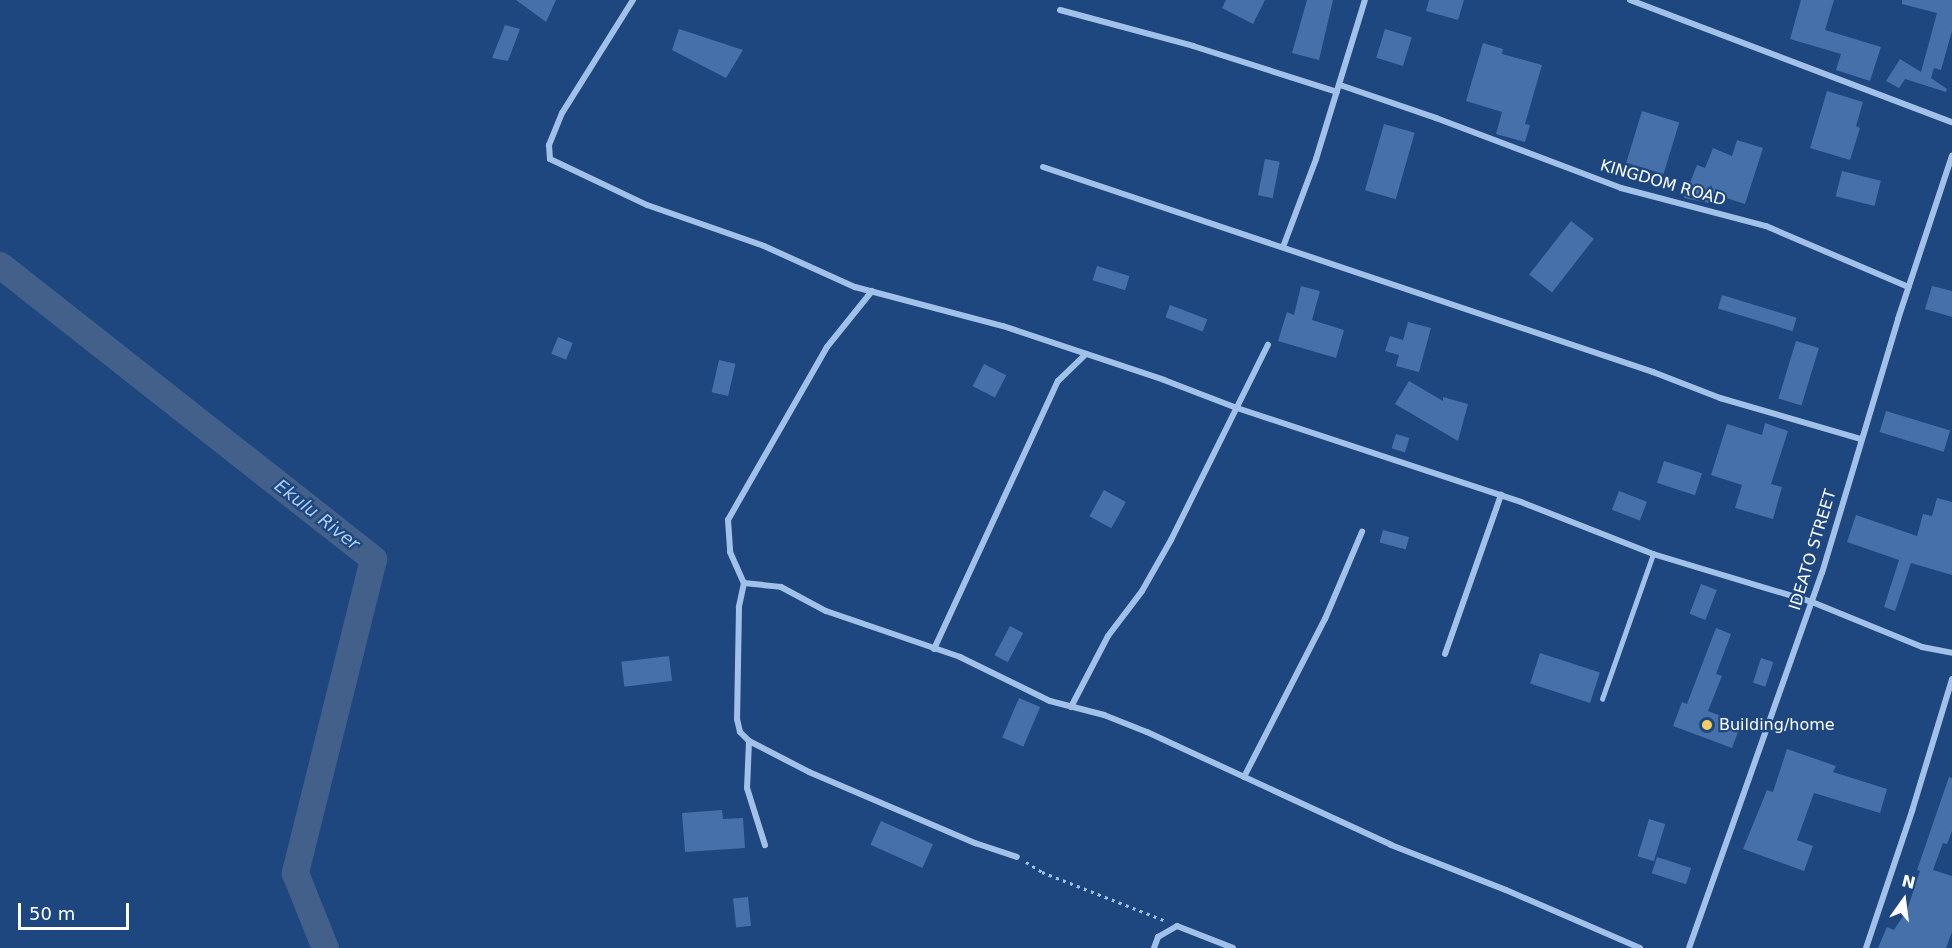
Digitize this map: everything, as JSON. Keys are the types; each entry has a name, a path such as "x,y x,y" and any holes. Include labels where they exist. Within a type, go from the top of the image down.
{"street":[{"path":"633,0 562,113 549,145 550,159 647,205 764,246 845,282 1003,326 1186,388 1237,408 1501,495 1653,554 1812,602 1922,647 1952,653"},
{"path":"1284,247 1316,159 1365,0"},
{"path":"1630,0 1952,122"},
{"name":"KINGDOM ROAD","path":"1060,10 1338,88 1436,118 1621,188 1766,226 1908,288"},
{"name":"IDEATO STREET","path":"1689,948 1812,602 1908,288 1952,156"},
{"path":"1043,167 1653,372 1720,398 1861,439"},
{"path":"872,291 826,347 728,520 730,552 744,583 739,607 736,719 740,732 749,741 809,772 975,843 1017,857"},
{"path":"1071,707 1108,636 1142,591 1171,540 1268,345"},
{"path":"934,649 1058,381 1086,354"},
{"path":"1445,654 1501,495"},
{"path":"1244,777 1325,619 1362,532"},
{"path":"744,583 781,587 826,611 960,657 1050,701 1104,715 1147,732 1391,845 1506,890 1640,948"},
{"path":"1866,948 1912,811 1952,679"},
{"path":"749,741 747,788 765,845"},
{"path":"1154,948 1158,937 1177,926 1233,948"}],"lane":[{"path":"1602,699 1653,554"}],"path":[{"path":"1017,857 1042,872 1177,926"}],"building":[{"path":"516,0 556,0 546,22"},
{"path":"1226,0 1265,0 1253,24 1222,8"},
{"path":"1307,0 1333,0 1319,60 1292,53"},
{"path":"1429,0 1464,0 1458,20 1426,11"},
{"path":"1801,0 1834,0 1825,30 1881,47 1870,81 1836,70 1841,54 1790,39"},
{"path":"1902,0 1952,0 1952,31 1941,70 1934,68 1931,78 1947,89 1946,92 1905,79 1899,88 1886,81 1900,59 1921,72 1937,13 1902,4"},
{"path":"505,25 520,29 508,61 492,58"},
{"path":"679,29 743,50 726,78 672,50"},
{"path":"1385,29 1412,37 1403,66 1376,58"},
{"path":"1483,43 1503,49 1502,54 1542,65 1525,124 1530,125 1525,142 1496,134 1502,112 1466,101"},
{"path":"1827,91 1863,102 1856,126 1860,128 1850,160 1810,148"},
{"path":"1642,111 1679,122 1664,174 1626,163"},
{"path":"1384,124 1415,133 1396,199 1365,190"},
{"path":"1737,140 1763,148 1745,204 1711,193 1709,203 1684,198 1697,165 1705,168 1713,148 1732,156"},
{"path":"1265,159 1280,162 1273,198 1258,195"},
{"path":"1842,171 1881,181 1875,206 1836,196"},
{"path":"1571,221 1594,239 1552,292 1529,275"},
{"path":"1097,266 1130,276 1125,290 1093,280"},
{"path":"1301,286 1320,291 1312,320 1344,330 1336,358 1278,341 1287,312 1294,315"},
{"path":"1932,286 1952,291 1952,317 1925,309"},
{"path":"1722,295 1797,318 1792,331 1718,308"},
{"path":"1170,305 1207,319 1203,331 1165,317"},
{"path":"1408,322 1431,328 1419,372 1396,366 1399,355 1385,351 1390,336 1403,340"},
{"path":"558,337 573,343 566,360 551,354"},
{"path":"1796,341 1819,348 1801,405 1778,398"},
{"path":"719,360 736,364 728,396 712,392"},
{"path":"984,364 1006,375 995,398 973,386"},
{"path":"1409,381 1443,401 1443,397 1468,404 1458,441 1395,404"},
{"path":"1886,411 1950,431 1944,452 1880,432"},
{"path":"1765,423 1788,431 1771,484 1782,487 1773,519 1735,508 1742,485 1711,475 1727,424 1762,435"},
{"path":"1396,434 1409,438 1405,452 1392,448"},
{"path":"1664,461 1702,473 1695,495 1657,483"},
{"path":"1104,490 1126,502 1111,528 1089,516"},
{"path":"1619,491 1647,502 1640,520 1612,510"},
{"path":"1937,498 1952,502 1952,575 1911,563 1895,611 1884,607 1899,560 1847,542 1856,515 1917,536 1923,514 1932,516"},
{"path":"1383,530 1409,537 1406,550 1380,543"},
{"path":"1701,584 1717,590 1705,620 1690,614"},
{"path":"1010,626 1023,633 1008,662 995,655"},
{"path":"1716,628 1731,634 1716,674 1722,676 1708,711 1741,724 1732,748 1673,726 1682,702 1687,704"},
{"path":"1540,653 1600,672 1590,703 1530,683"},
{"path":"669,656 672,681 624,687 621,662"},
{"path":"1761,658 1773,662 1765,687 1753,683"},
{"path":"1019,698 1040,707 1023,747 1002,738"},
{"path":"1787,749 1836,766 1833,772 1887,789 1880,813 1814,793 1797,840 1813,846 1804,871 1743,849 1767,790 1773,792"},
{"path":"1949,777 1952,778 1952,831 1947,844 1943,843 1933,870 1952,876 1952,932 1946,948 1878,948 1887,927 1894,930 1907,910 1920,871 1917,870"},
{"path":"722,810 723,819 743,818 745,848 685,852 682,813"},
{"path":"1649,819 1665,824 1654,861 1638,856"},
{"path":"881,821 933,844 922,868 870,845"},
{"path":"1657,857 1691,868 1686,884 1652,873"},
{"path":"748,897 751,926 736,927 733,899"}],"waterway":[{"name":"Ekulu River","path":"0,265 373,559 295,873 325,948"}],"place":[{"name":"Building/home","path":"1707,725"}]}
